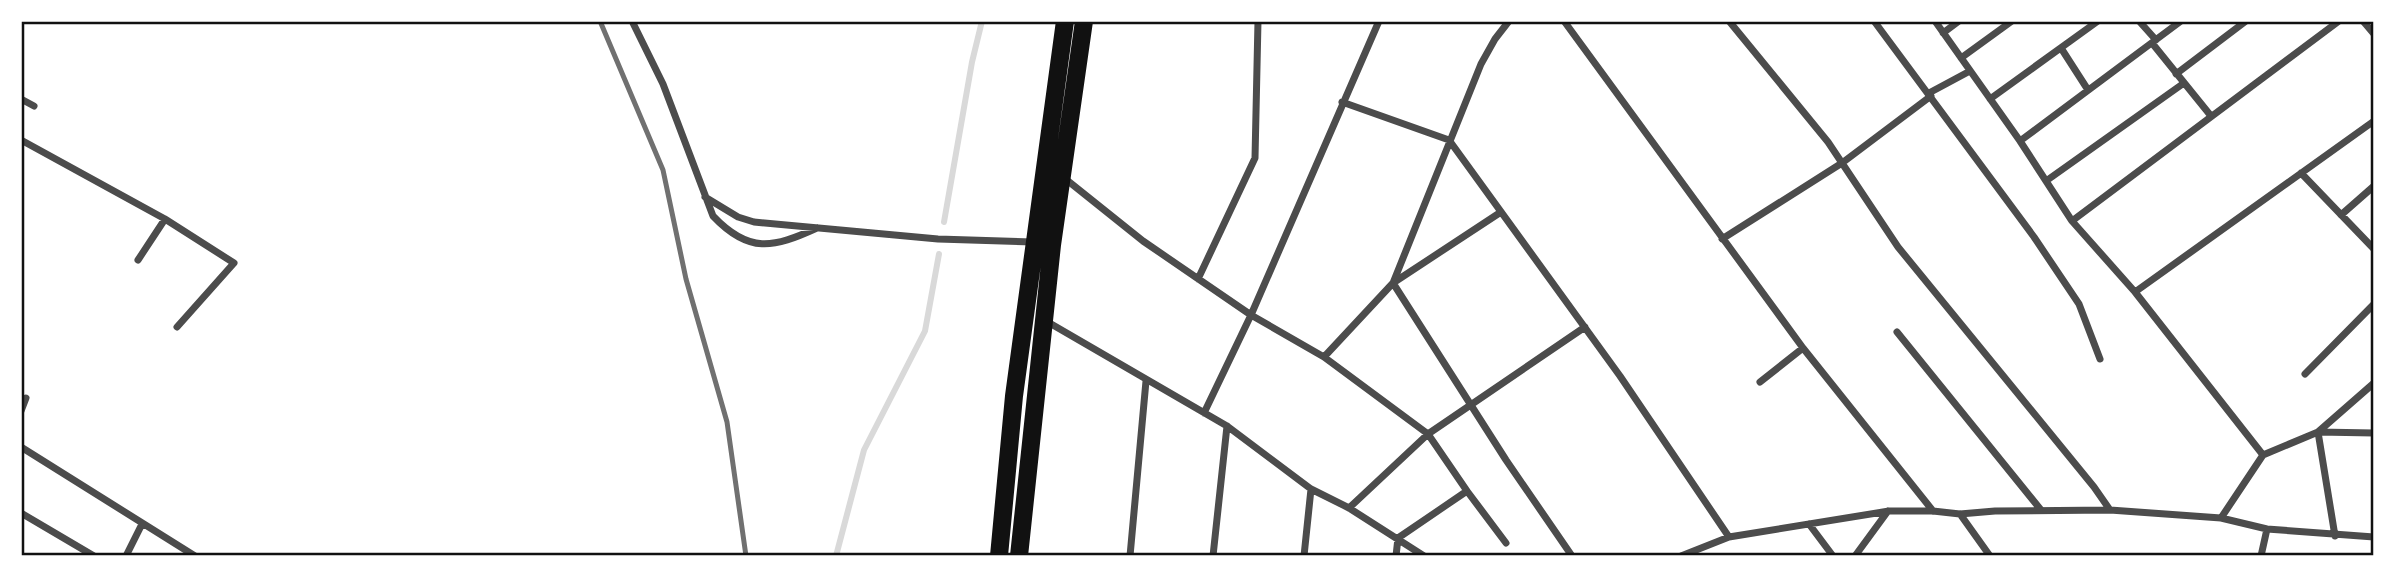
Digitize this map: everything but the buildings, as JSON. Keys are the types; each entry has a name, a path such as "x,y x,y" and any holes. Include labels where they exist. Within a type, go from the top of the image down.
{"highway":[{"path":"1019,556 1045,320 1044,244 1065,21"},
{"path":"999,556 1014,396 1044,244 1062,177 1084,21"}],"street":[{"path":"632,21 663,84 713,216 727,231 741,240 758,244 791,240 819,227"},
{"path":"1198,279 1255,158 1258,21"},
{"path":"1204,413 1251,315 1379,21"},
{"path":"1393,283 1481,64 1509,21"},
{"path":"1564,21 1803,348 1933,511"},
{"path":"1729,21 1828,142 1898,247 1987,353 2109,510"},
{"path":"1874,21 2034,237 2079,304 2100,359"},
{"path":"1935,21 2020,141 2072,221 2134,292 2263,455"},
{"path":"1944,33 1959,21"},
{"path":"1961,58 2012,21"},
{"path":"1990,99 2098,21"},
{"path":"2139,21 2176,74 2211,116"},
{"path":"2020,141 2181,21"},
{"path":"2176,74 2246,21"},
{"path":"2072,221 2339,21"},
{"path":"2363,21 2373,31"},
{"path":"2061,48 2088,90"},
{"path":"1722,239 1842,163 1930,95 1970,71"},
{"path":"2046,181 2184,83"},
{"path":"21,99 34,106"},
{"path":"1342,102 1449,140 1585,327 1729,537"},
{"path":"2134,292 2374,121"},
{"path":"21,140 165,219 234,263 177,327"},
{"path":"2301,173 2374,249"},
{"path":"1062,177 1198,279 1251,315 1324,357 1429,434 1467,491 1506,542"},
{"path":"2341,215 2374,186"},
{"path":"705,197 738,217 754,222 938,239 1044,244"},
{"path":"1324,357 1393,283 1501,212"},
{"path":"138,260 165,219"},
{"path":"1393,283 1572,556"},
{"path":"2305,374 2374,303"},
{"path":"1045,320 1227,426 1311,489 1349,508 1424,556"},
{"path":"1349,508 1429,434 1585,327"},
{"path":"1897,332 2041,510"},
{"path":"1760,382 1803,348"},
{"path":"1130,556 1146,381"},
{"path":"2221,518 2263,455 2318,432 2374,383"},
{"path":"21,411 26,398"},
{"path":"1213,556 1227,426"},
{"path":"2318,432 2374,433"},
{"path":"2318,432 2336,536"},
{"path":"21,447 195,556"},
{"path":"1304,556 1311,489"},
{"path":"1396,556 1398,538 1467,491"},
{"path":"1681,556 1729,537 1889,511 1960,514 2109,510 2221,518 2267,529 2374,537"},
{"path":"1855,556 1889,511"},
{"path":"21,513 94,556"},
{"path":"1960,514 1990,556"},
{"path":"126,556 142,524"},
{"path":"1809,524 1833,556"},
{"path":"2262,556 2267,529"}],"waterway":[{"path":"944,222 972,62 982,21"},
{"path":"836,556 864,450 925,331 939,254"}],"railway":[{"path":"600,21 663,170 686,279 727,422 746,556"}]}
